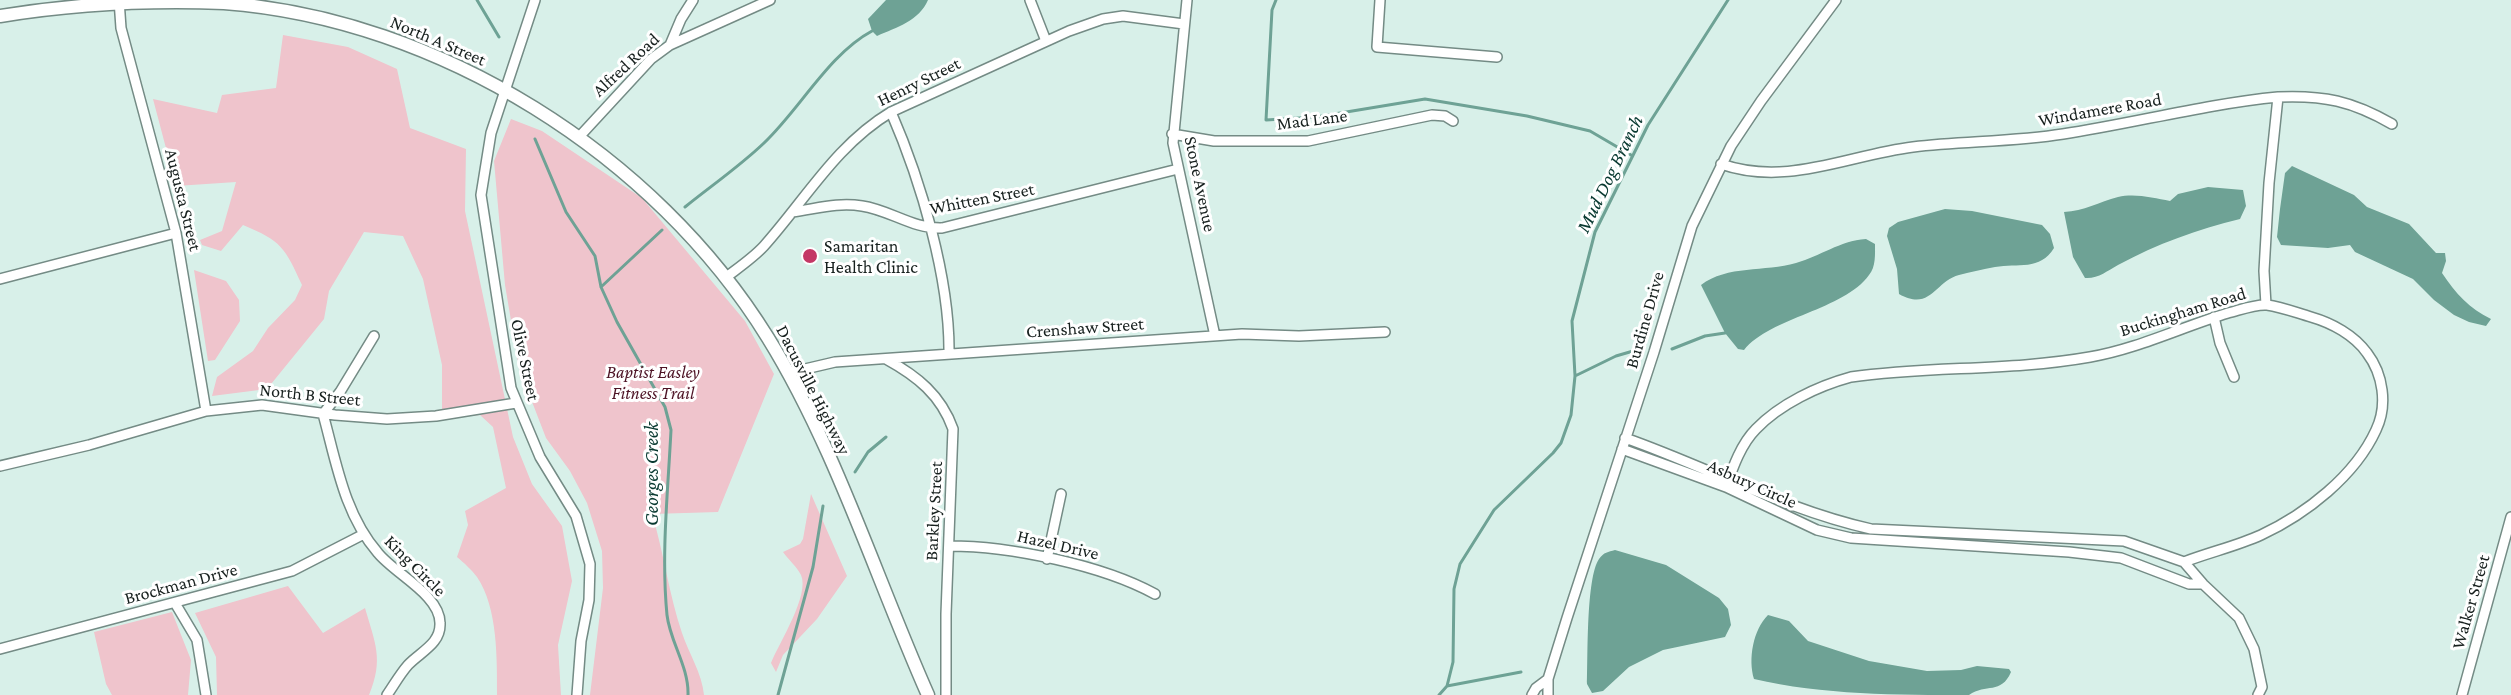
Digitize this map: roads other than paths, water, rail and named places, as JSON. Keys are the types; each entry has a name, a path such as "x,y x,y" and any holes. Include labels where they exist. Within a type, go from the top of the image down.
{"main road":[{"name":"North A Street","path":"0,16 119,1 263,4 375,34 505,90"},
{"name":"Dacusville Highway","path":"505,90 579,137 634,179 725,278 767,336 816,429 928,695"}],"street":[{"name":"Olive Street","path":"535,0 491,133 481,195 511,388 540,457 576,516 588,556 589,600 581,641 577,695"},
{"path":"670,45 681,19 693,0"},
{"name":"Alfred Road","path":"579,137 651,59 670,45 771,0"},
{"path":"1030,0 1046,41"},
{"name":"Stone Avenue","path":"1187,0 1172,134 1215,336"},
{"path":"1380,0 1377,47 1497,57"},
{"name":"Burdine Drive","path":"1548,695 1548,679 1692,226 1721,164 1761,101 1836,0"},
{"name":"Augusta Street","path":"119,1 122,28 176,233 207,411"},
{"name":"Henry Street","path":"725,278 763,247 845,147 870,124 891,112 1046,41 1114,17 1184,24"},
{"name":"Windamere Road","path":"1721,164 1740,170 1766,173 1798,171 1914,147 2024,140 2132,123 2231,101 2278,97 2308,96 2338,100 2361,106 2392,124"},
{"path":"2266,305 2264,271 2269,183 2278,97"},
{"path":"891,112 914,172 948,306 949,354"},
{"name":"Mad Lane","path":"1172,134 1214,141 1308,141 1432,115 1445,116 1453,121"},
{"name":"Whitten Street","path":"792,212 840,204 863,206 929,228 942,228 1178,169"},
{"path":"0,279 176,233"},
{"name":"Buckingham Road","path":"1727,483 1738,456 1755,430 1793,401 1832,382 1867,374 1998,368 2090,357 2127,348 2214,317 2266,305 2325,321 2361,344 2374,362 2382,384 2379,423 2369,446 2354,464 2308,507 2262,535 2184,562"},
{"path":"2214,317 2220,343 2234,377"},
{"name":"Crenshaw Street","path":"788,373 835,362 949,354 1215,336 1385,332"},
{"path":"323,414 340,392 374,336"},
{"name":"Barkley Street","path":"885,359 907,370 930,389 946,409 953,429 946,695"},
{"name":"North B Street","path":"0,466 90,445 207,411 261,405 323,414 387,419 436,416 516,403"},
{"name":"King Circle","path":"323,414 344,492 364,534 387,565 416,586 435,606 441,623 436,640 410,664 387,695"},
{"name":"Asbury Circle","path":"1625,438 1676,456 1816,531 1871,539 2069,552 2121,558 2189,584 2203,584"},
{"name":"Asbury Circle","path":"1622,449 1836,521 1871,529 2124,541 2184,562 2203,584 2239,618 2254,649 2262,687 2258,695"},
{"path":"1047,559 1061,494"},
{"name":"Walker Street","path":"2462,695 2509,535 2511,517"},
{"path":"1871,529 1871,539"},
{"path":"1924,531 1924,543"},
{"name":"Brockman Drive","path":"0,648 292,571 364,534"},
{"path":"2069,552 2070,538"},
{"name":"Hazel Drive","path":"949,546 999,549 1047,559 1101,572 1138,584 1155,594"},
{"path":"175,603 197,640 206,695"},
{"name":"Burdine Drive","path":"1532,695 1536,688 1548,679"}],"waterway":[{"name":"Georges Creek","path":"477,0 499,37"},
{"path":"1276,0 1272,10 1266,120 1316,117 1425,99 1527,116 1590,131 1631,155"},
{"name":"Mud Dog Branch","path":"1439,695 1447,686 1453,662 1454,589 1460,564 1494,510 1561,443 1571,415 1575,376 1572,321 1595,232 1648,125 1728,0"},
{"path":"685,207 764,143 842,53 872,31"},
{"name":"Georges Creek","path":"535,139 566,212 595,256 601,287 617,322 665,407 671,430 665,592 669,625 686,674 688,695"},
{"path":"601,287 662,230"},
{"path":"1672,349 1705,336 1725,333"},
{"path":"1575,376 1616,356 1640,349"},
{"path":"855,472 868,452 886,437"},
{"path":"778,695 813,567 823,506"},
{"path":"1447,686 1521,672"}],"place":[{"name":"Samaritan Health Clinic","path":"810,256"}],"park label":[{"name":"Baptist Easley Fitness Trail","path":"653,382"}]}
